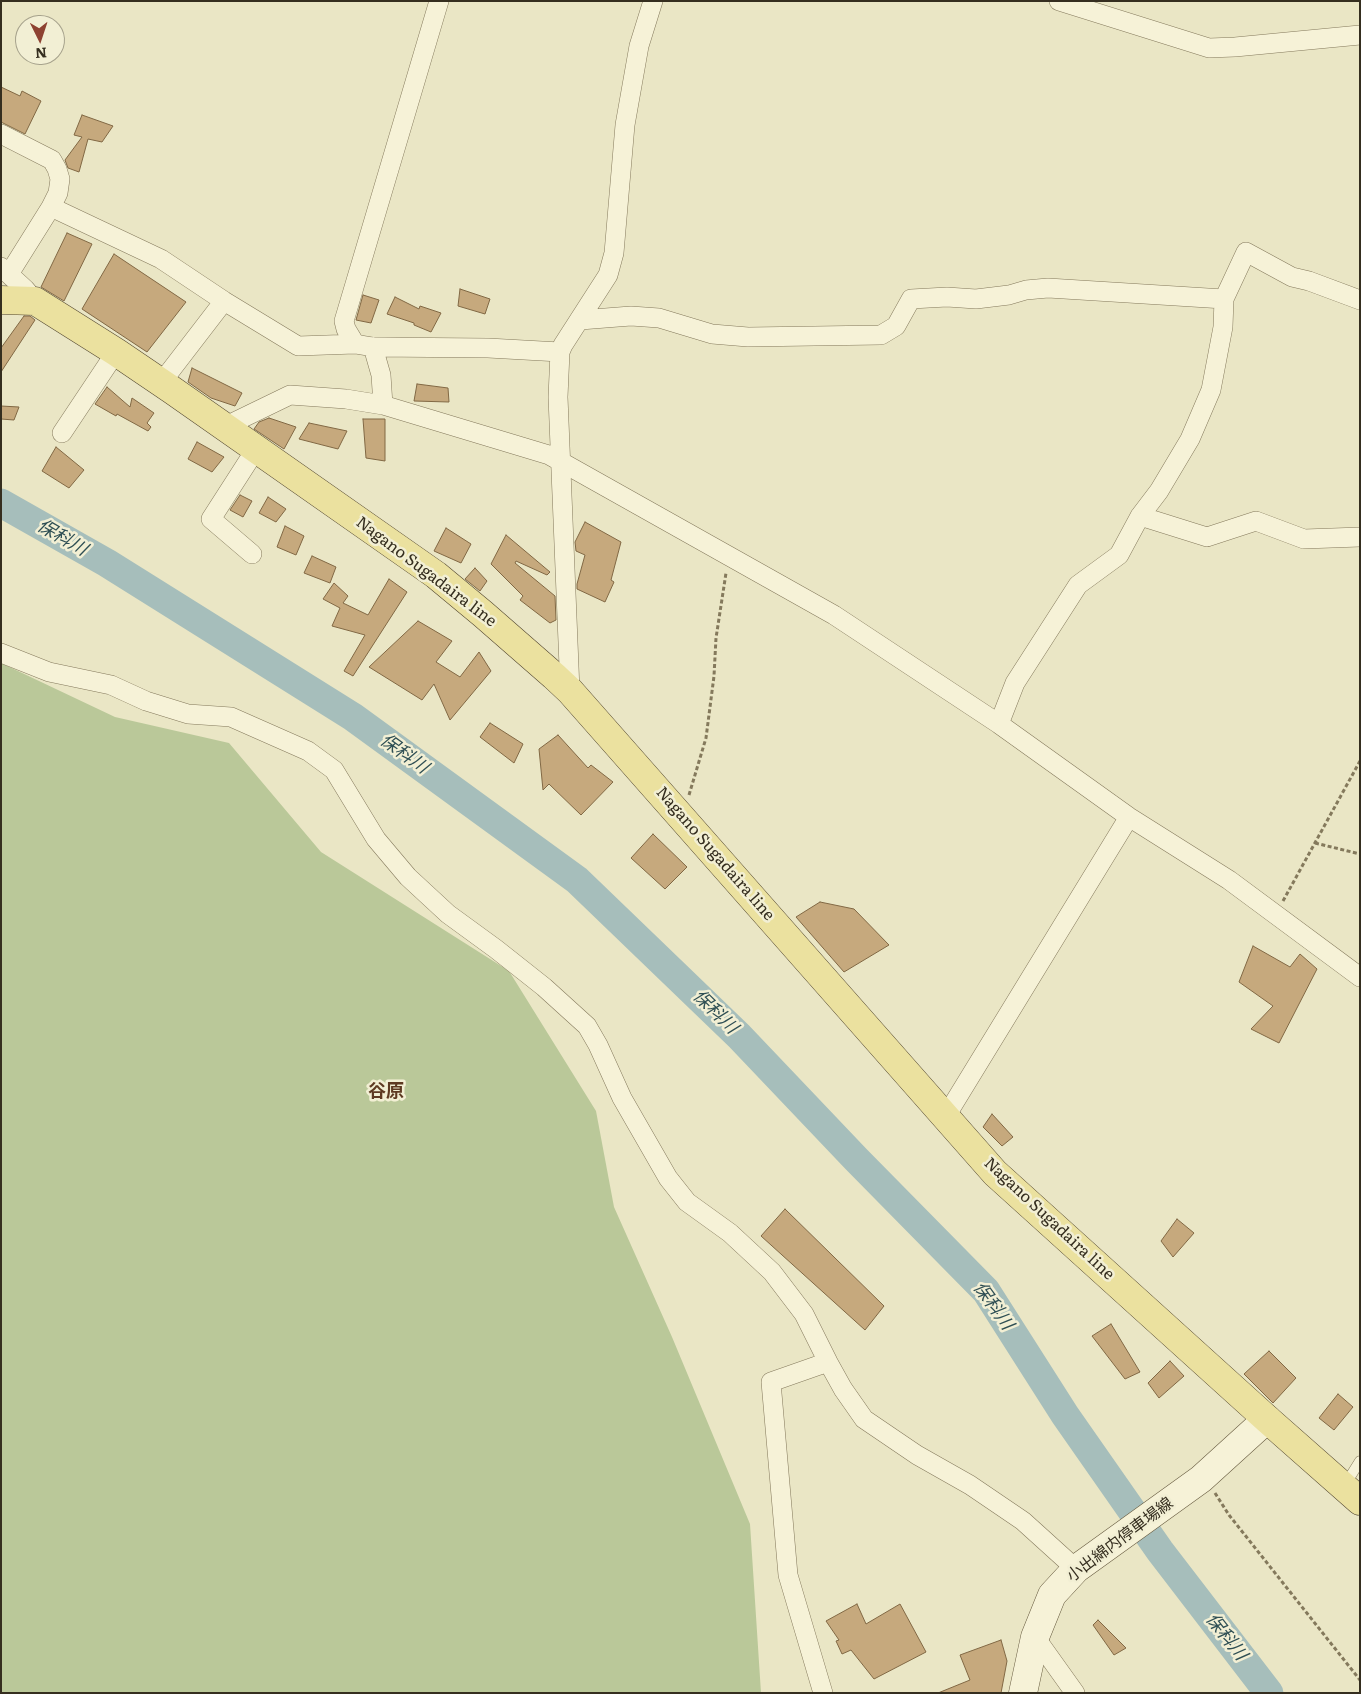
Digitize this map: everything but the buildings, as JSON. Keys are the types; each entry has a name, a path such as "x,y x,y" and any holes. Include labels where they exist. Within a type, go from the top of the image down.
{"main road":[{"path":"1,300 35,301"},
{"name":"Nagano Sugadaira line","path":"35,301 116,352 436,575 570,691 995,1173 1352,1494"},
{"name":"小出綿内停車場線","path":"1023,1693 1035,1637 1052,1595 1076,1569 1203,1477 1267,1419"}],"street":[{"path":"383,405 381,376 364,345 346,329 344,321 439,1"},
{"path":"570,691 558,397 560,352 608,275 614,253 625,125 639,46 653,1"},
{"path":"1059,1 1209,48 1360,35"},
{"path":"1,134 52,160 60,179 58,193 51,207 5,270 25,288 35,301"},
{"path":"51,207 161,259 224,301 298,346 364,345 560,352"},
{"path":"999,724 1015,683 1078,585 1118,555 1140,516 1159,491 1190,439 1211,390 1223,327 1224,299 1246,252 1292,277 1310,281 1360,300"},
{"path":"580,320 630,316 659,318 712,334 748,337 881,335 896,326 911,299 947,297 976,299 1048,288 1224,299"},
{"path":"161,383 224,301"},
{"path":"62,433 116,352"},
{"path":"224,427 290,395 346,399 383,405 550,455 834,615 999,724 1130,817 1229,880 1360,977"},
{"path":"252,554 211,519 256,448"},
{"path":"1140,516 1207,537 1256,521 1304,539 1360,537"},
{"path":"1,654 49,672 111,685 146,701 188,714 231,717 308,751 334,770 376,839 408,877 448,914 544,987 587,1026 622,1098 668,1178 688,1202 730,1233 772,1272 804,1314 843,1389 864,1419 917,1455 970,1484 1023,1521 1076,1569"},
{"path":"946,1116 1130,817"},
{"path":"823,1693 788,1575 772,1382 828,1362"},
{"path":"1035,1637 1075,1693"}],"lane":[{"path":"1352,1494 1360,1461"}],"path":[{"path":"682,817 706,738 714,676 716,638 728,556"},
{"path":"1276,915 1360,761"},
{"path":"1315,843 1360,854"},
{"path":"1203,1477 1229,1515 1360,1680"}],"green space":[{"path":"1,663 115,717 229,743 321,852 509,971 596,1111 614,1207 672,1337 750,1524 761,1693 1,1693"}],"waterway":[{"name":"保科川","path":"1,503 107,563 353,717 577,880 739,1036 856,1159 986,1291 1065,1415 1160,1551 1269,1693"}],"district":[{"name":"谷原","path":"386,1092"}]}
